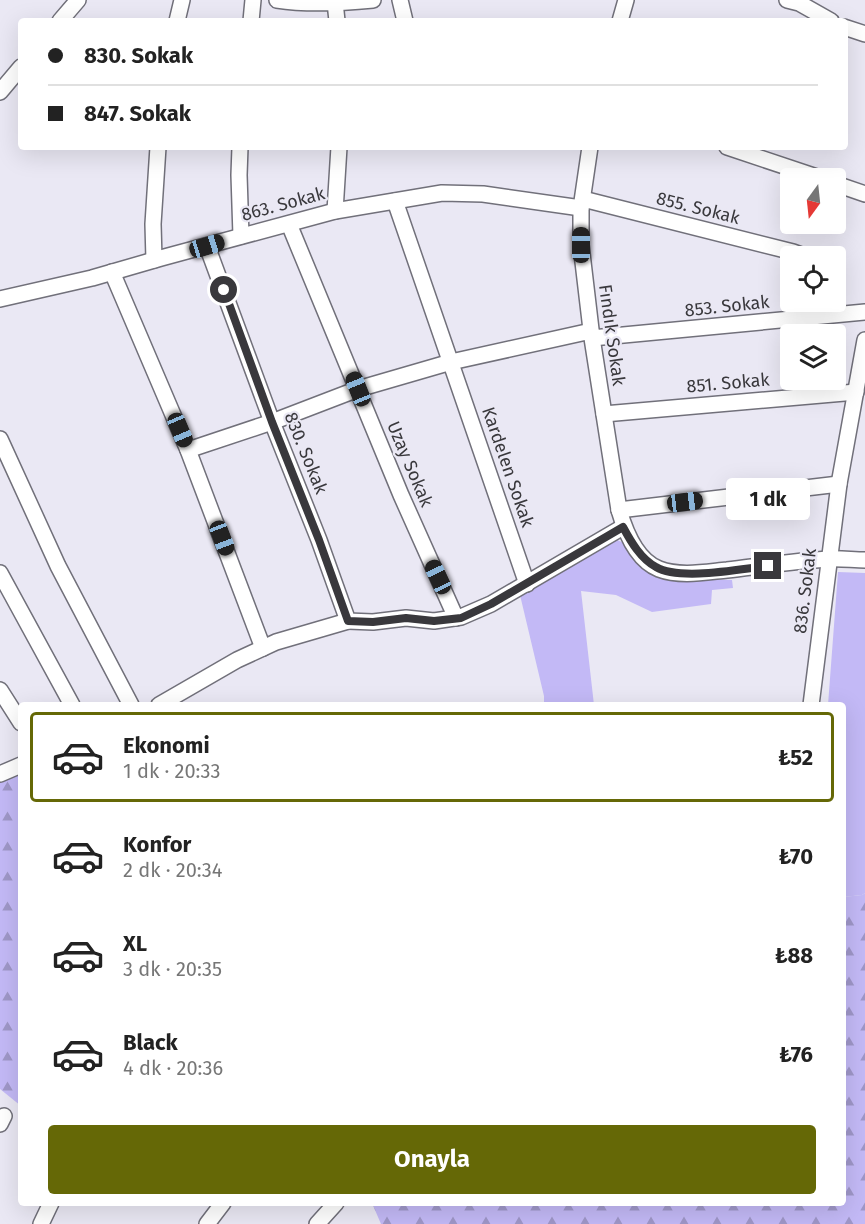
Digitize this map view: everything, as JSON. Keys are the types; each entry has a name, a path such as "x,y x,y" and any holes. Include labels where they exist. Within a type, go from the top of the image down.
{"street":[{"path":"63,18 78,0"},
{"path":"178,18 182,0"},
{"path":"251,18 253,0"},
{"path":"277,0 292,2 373,0"},
{"path":"400,0 404,18"},
{"path":"621,18 626,0"},
{"path":"787,0 799,3 826,18"},
{"path":"335,2 337,18"},
{"path":"848,28 865,34"},
{"path":"0,92 18,71"},
{"path":"154,260 153,224 158,150"},
{"path":"240,150 241,236"},
{"path":"335,210 339,150"},
{"name":"Fındık Sokak","path":"590,150 582,204 581,245 592,335 623,527"},
{"path":"736,150 790,168"},
{"path":"846,187 865,194"},
{"name":"863. Sokak","path":"0,299 92,279 335,210 442,193 483,194 582,204"},
{"name":"Kardelen Sokak","path":"395,201 527,584"},
{"name":"855. Sokak","path":"582,204 780,249"},
{"name":"Uzay Sokak","path":"289,224 401,495 456,618"},
{"name":"830. Sokak","path":"207,246 348,621"},
{"path":"112,273 188,450 263,648"},
{"path":"804,318 805,312"},
{"name":"853. Sokak","path":"592,335 865,312"},
{"path":"188,450 272,422 358,389 451,362 592,335"},
{"name":"836. Sokak","path":"811,702 839,484 865,340"},
{"name":"851. Sokak","path":"604,414 856,392"},
{"path":"0,439 58,566 129,702"},
{"path":"619,510 839,484"},
{"path":"164,702 237,660 276,642 348,621 373,622 406,618 434,621 461,618 527,584 623,527 631,542 647,561 658,568 676,573 708,572 828,559 865,560"},
{"path":"0,573 70,702"},
{"path":"0,690 18,718"},
{"path":"0,774 18,766"},
{"path":"41,1224 50,1206"},
{"path":"207,1224 221,1206"},
{"path":"317,1224 333,1206"}],"green space":[{"path":"615,539 681,578 732,580 733,588 712,590 711,604 652,612 616,595 581,591 594,702 544,702 520,595"},
{"path":"838,572 865,573 865,893 862,895 846,897 846,702 828,702"},
{"path":"18,775 18,1104 0,1089 0,782"},
{"path":"865,893 865,1224 381,1224 373,1206 846,1206 846,897"}],"route":[{"path":"224,290 348,621 373,622 406,618 434,621 461,618 527,584 623,527 631,542 647,561 658,568 676,573 768,566"}]}
